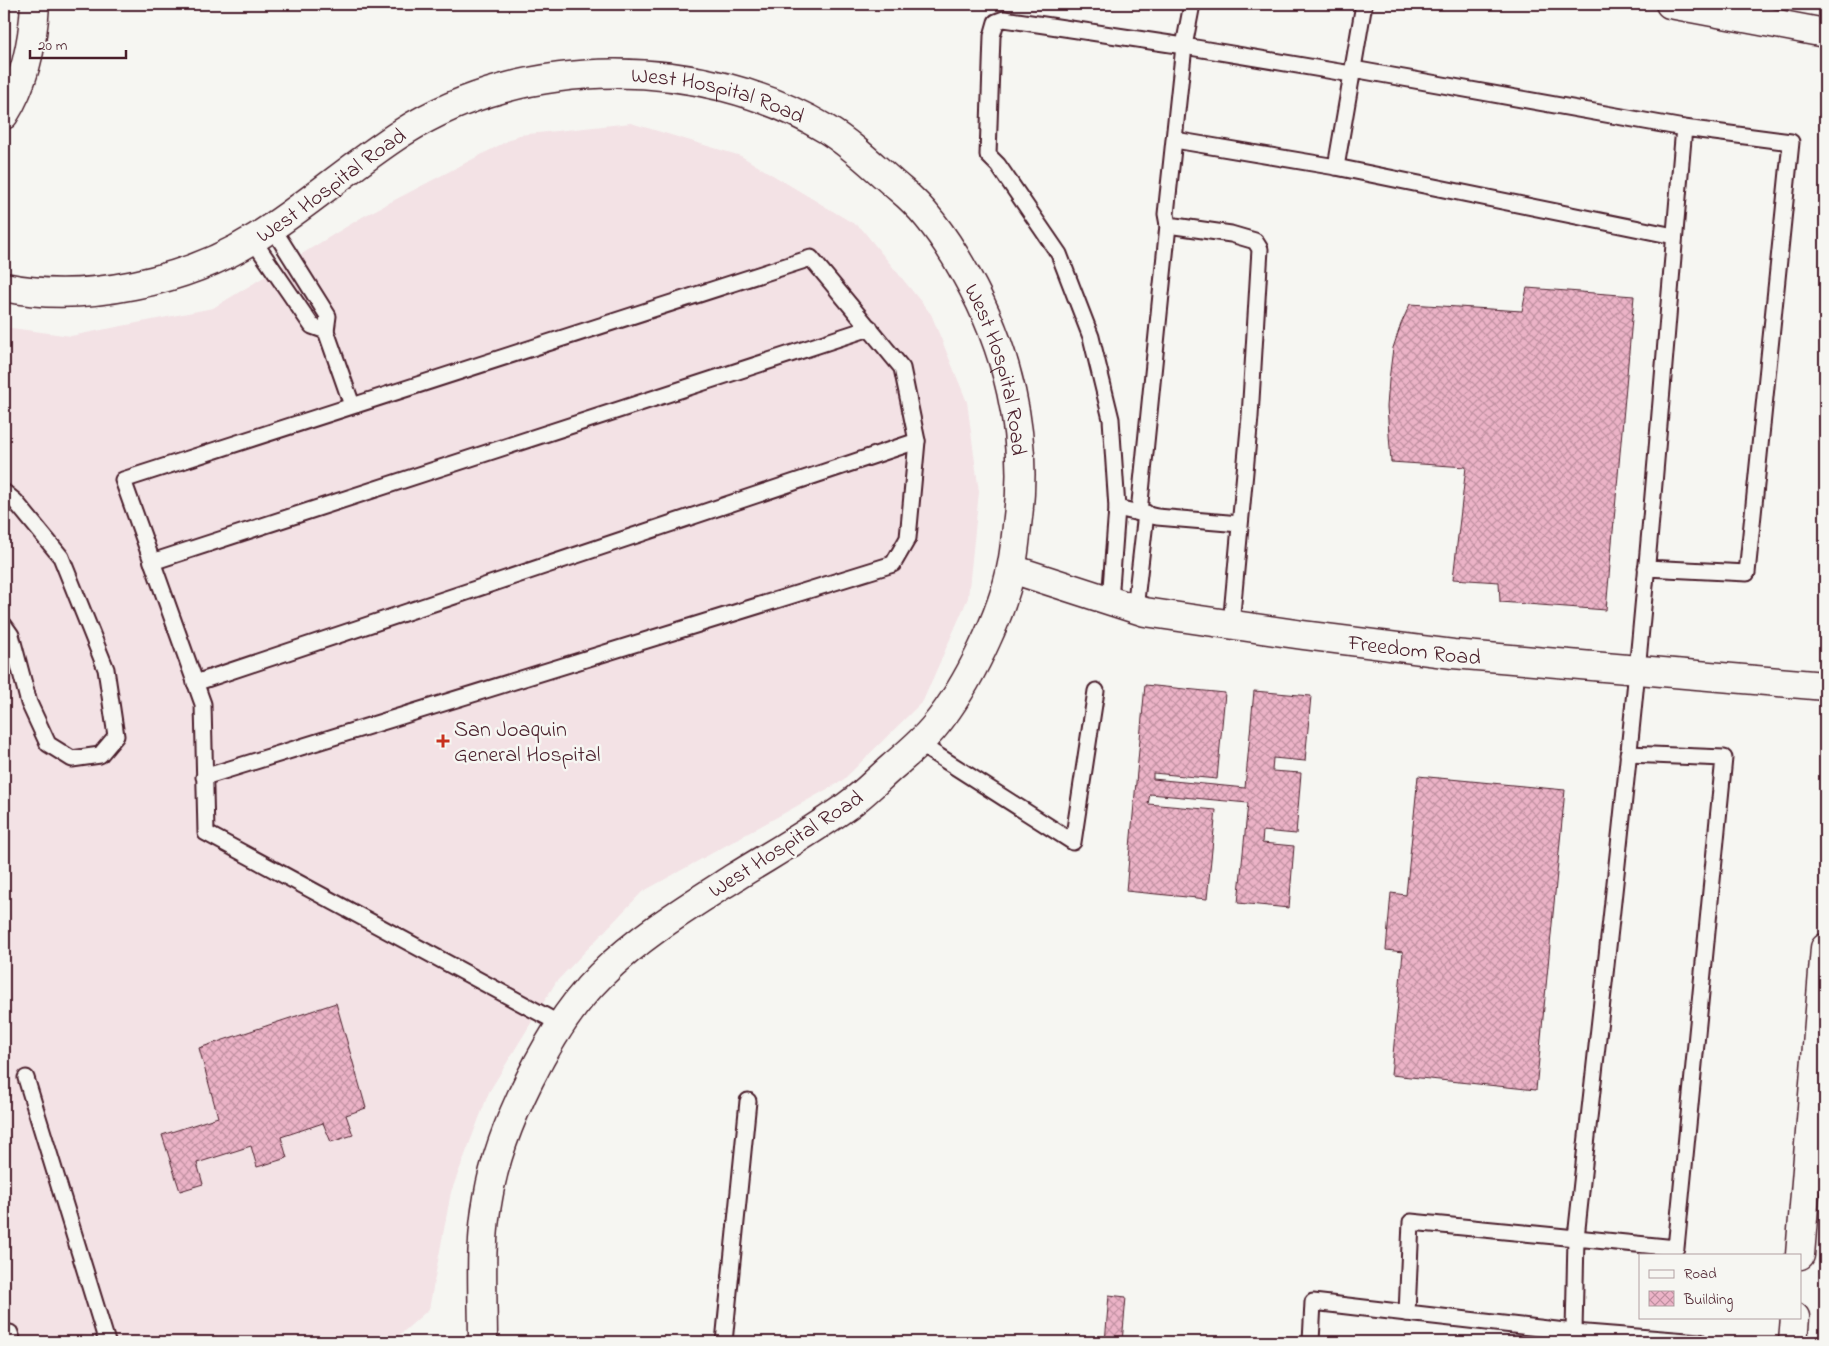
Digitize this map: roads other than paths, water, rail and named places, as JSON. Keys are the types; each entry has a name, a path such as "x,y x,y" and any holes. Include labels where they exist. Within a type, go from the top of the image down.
{"street":[{"path":"4,115 11,104 28,60 35,4"},
{"path":"1670,4 1825,33"},
{"name":"West Hospital Road","path":"4,287 26,292 106,291 168,278 263,233 407,130 479,94 537,79 624,72 697,80 785,107 831,132 913,200 950,246 981,302 1002,355 1016,418 1021,455 1020,497 1012,569 993,624 957,698 932,731 852,803 657,927 598,978 574,1007 534,1069 506,1133 488,1196 484,1236 483,1342"},
{"name":"Freedom Road","path":"1012,569 1122,605 1231,625 1453,654 1825,686"},
{"path":"1800,1254 1820,1060 1825,948"},
{"path":"1793,1342 1795,1318"}],"lane":[{"path":"1122,605 1143,512 1168,225 1166,214 1184,46 1192,4"},
{"path":"1336,167 1364,4"},
{"path":"1122,605 1111,419 1091,337 1059,254 998,165 988,155 992,36 996,22 1004,19 1352,71 1684,128 1791,142 1748,572 1646,568"},
{"path":"1574,1332 1576,1238 1637,670 1684,128"},
{"path":"1175,140 1336,167 1674,236"},
{"path":"1168,225 1231,234 1255,241 1260,249 1250,417 1231,625"},
{"path":"263,233 312,326 326,331"},
{"path":"263,233 328,316 326,331 352,405"},
{"path":"204,777 893,564 908,538 916,441 902,368 811,258 123,480 203,704 204,777 206,833 562,1025"},
{"path":"152,562 870,328"},
{"path":"195,682 916,441"},
{"path":"4,492 15,501 61,557 106,669 116,736 100,755 72,759 48,744 29,703 11,636 4,625"},
{"path":"1117,508 1143,512 1157,517 1240,524"},
{"path":"918,743 1073,842 1096,691"},
{"path":"1407,1313 1411,1222 1676,1248 1724,758 1628,754"},
{"path":"26,1078 107,1342"},
{"path":"724,1342 748,1101"},
{"path":"1311,1342 1313,1302 1574,1332 1700,1342"}],"place":[{"name":"San Joaquin General Hospital","path":"443,741"}]}
